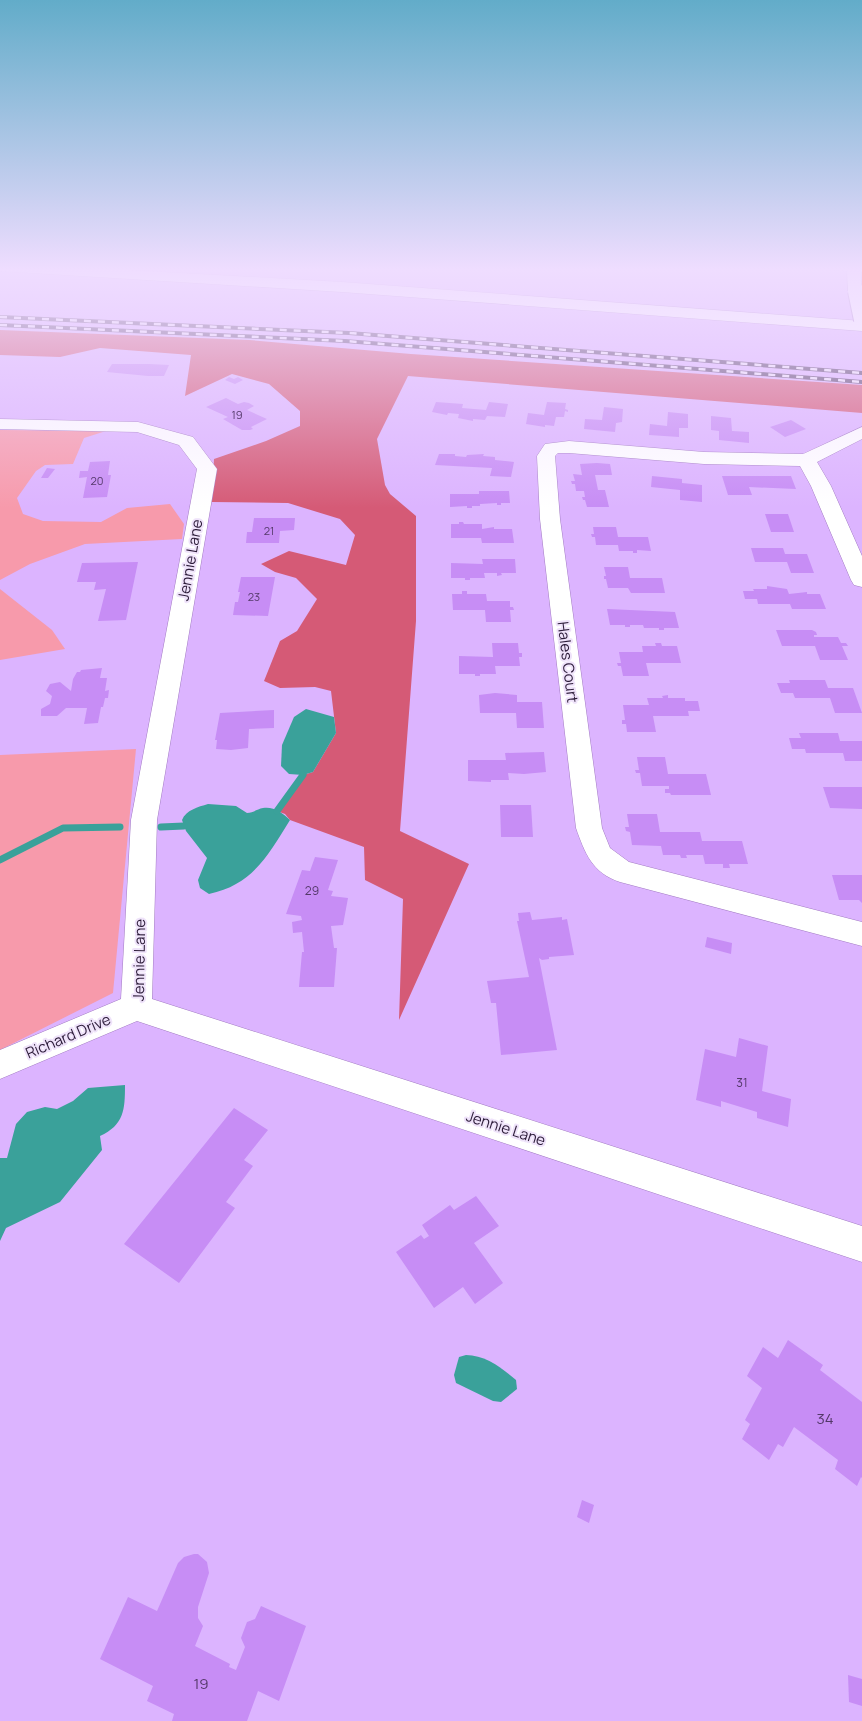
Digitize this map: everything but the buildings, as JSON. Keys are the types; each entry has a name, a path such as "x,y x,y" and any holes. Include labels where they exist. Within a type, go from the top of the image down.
{"main road":[{"name":"Jennie Lane","path":"0,424 138,427 186,441 206,469 144,820 136,1006 862,1244"},
{"name":"Hales Court","path":"862,432 806,460 704,458 569,447 552,448 546,456 552,529 589,828 600,854 620,872 862,934"},
{"path":"806,460 820,486 862,580"},
{"name":"Richard Drive","path":"0,1065 136,1006"}],"shaded area":[{"path":"0,347 334,347 862,385 862,413 408,376 377,439 385,485 390,494 416,516 416,621 400,831 469,864 399,1020 403,899 365,880 364,847 290,820 285,814 277,811 303,775 313,772 336,733 331,691 315,687 280,688 264,681 280,641 297,631 317,599 296,578 275,572 261,564 289,551 346,565 355,535 340,519 288,503 212,502 214,459 266,441 300,426 300,411 269,384 232,374 185,396 191,355 100,348 60,357 0,355"},
{"path":"0,430 106,431 84,438 73,464 45,465 36,471 17,498 23,514 43,521 101,522 127,508 170,504 184,524 182,539 85,544 30,564 0,580"},
{"path":"0,589 52,630 65,649 0,660"},
{"path":"306,709 334,717 336,733 313,772 303,775 289,774 281,766 282,745 294,717"},
{"path":"136,749 113,993 0,1050 0,755"},
{"path":"208,804 236,806 247,813 270,808 290,820 258,867 237,884 209,894 200,888 198,880 207,858 186,831 182,820 189,811"},
{"path":"125,1085 122,1116 114,1127 100,1136 102,1150 60,1202 6,1228 0,1241 0,1158 7,1158 16,1124 27,1112 45,1107 57,1109 73,1101 88,1088"},
{"path":"466,1355 480,1357 499,1367 516,1380 517,1389 501,1402 493,1401 456,1383 454,1375 459,1357"}],"waterway":[{"path":"277,811 303,775"},
{"path":"161,827 184,826"},
{"path":"0,860 63,828 120,827"}],"railway":[{"path":"425,347 862,382"},
{"path":"533,347 862,373"}]}
